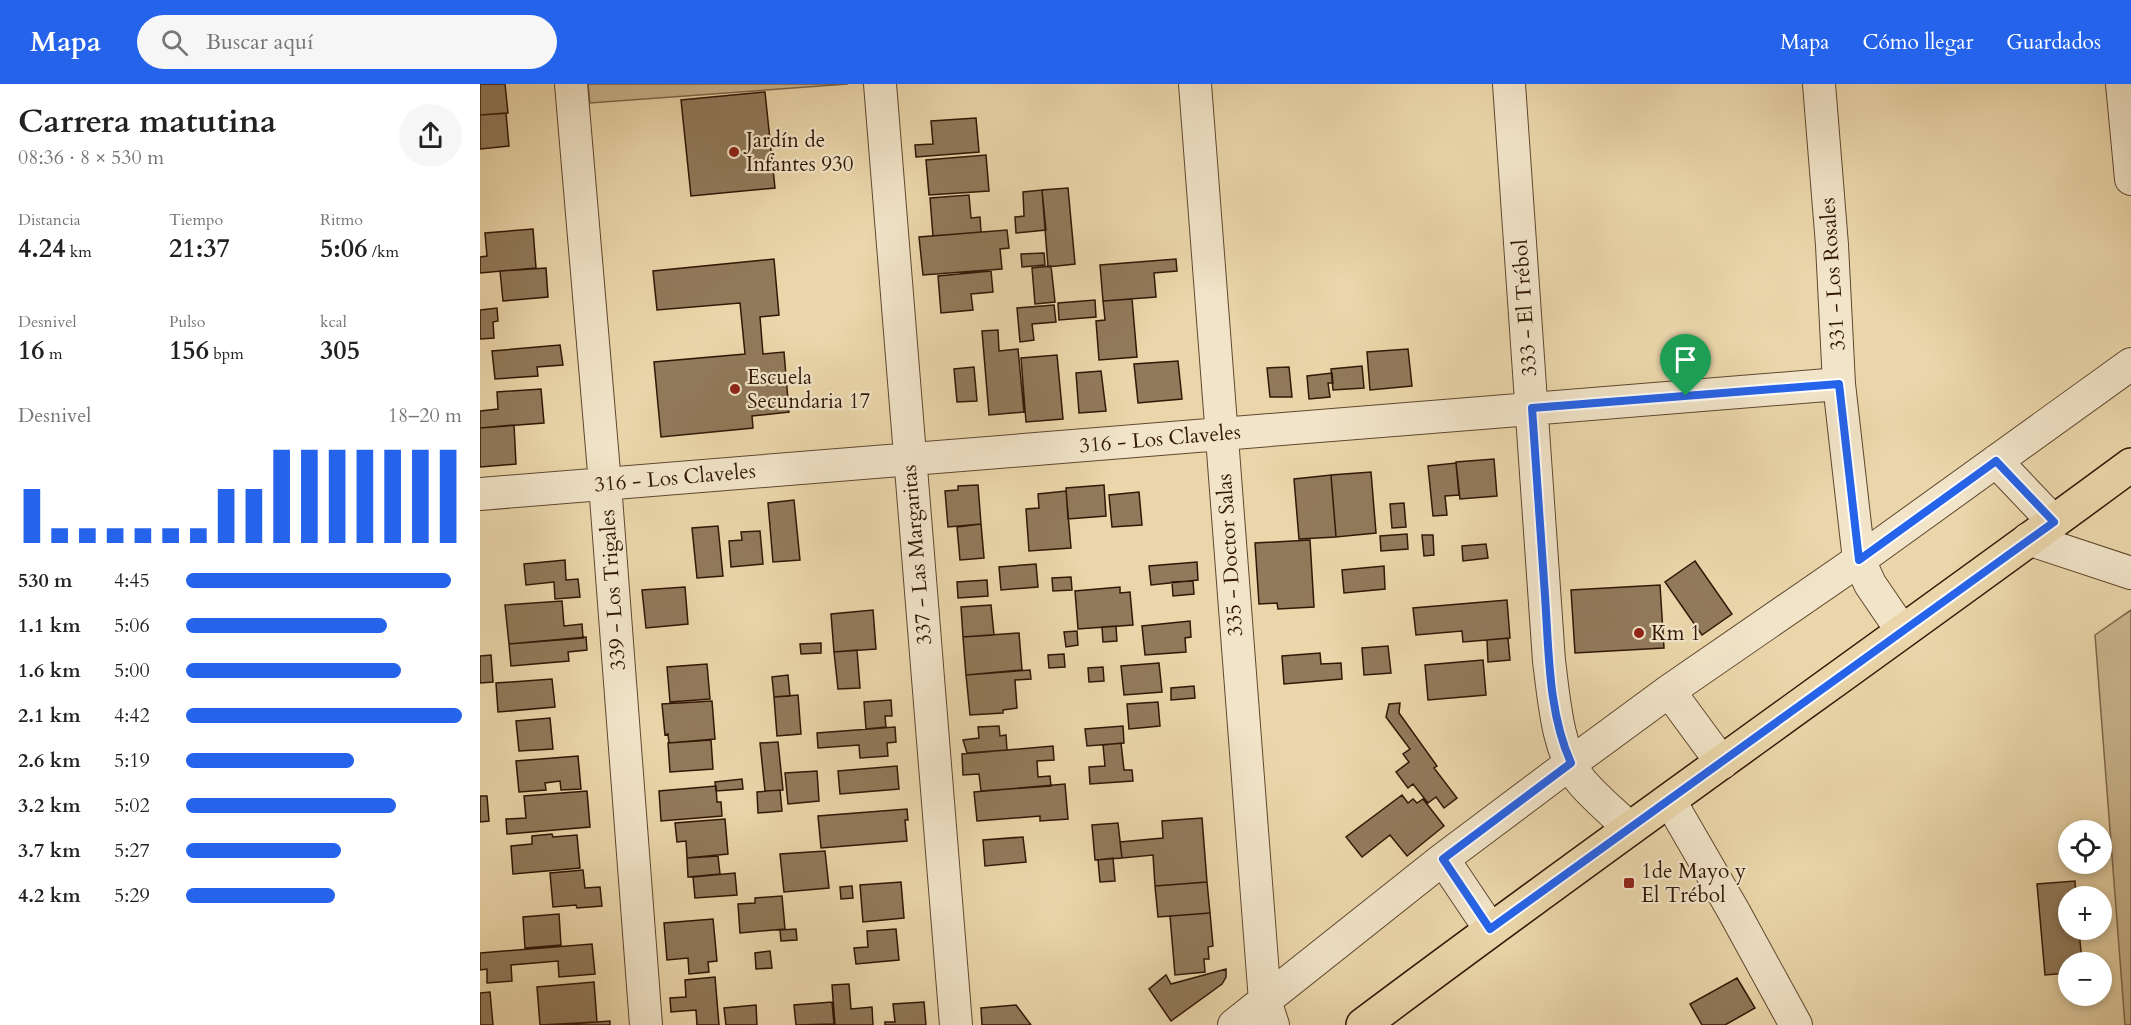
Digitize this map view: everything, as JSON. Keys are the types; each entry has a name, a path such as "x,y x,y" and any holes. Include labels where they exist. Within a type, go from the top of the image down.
{"main road":[{"path":"1363,1025 1490,929 1670,801 2131,465"}],"street":[{"name":"339 - Los Trigales","path":"571,84 646,1025"},
{"name":"337 - Las Margaritas","path":"880,84 956,1025"},
{"name":"335 - Doctor Salas","path":"1195,84 1221,434 1269,1013"},
{"name":"333 - El Trébol","path":"1509,84 1549,662 1556,715 1565,749 1580,780 1630,829"},
{"name":"331 - Los Rosales","path":"1819,84 1832,245 1839,384 1859,560 1870,585 1902,631"},
{"path":"2122,84 2131,179"},
{"path":"1234,1025 1269,1013 1443,859 1669,691 1859,560 2131,364"},
{"name":"316 - Los Claveles","path":"480,494 1839,384"},
{"path":"1996,461 2041,531 2131,573"},
{"path":"1669,691 1722,763"},
{"path":"1670,801 1796,1025"},
{"path":"1443,859 1490,929"}],"shaded area":[{"path":"588,84 848,84 590,103"},
{"path":"2131,610 2131,1025 2125,1025 2112,856 2112,820 2109,820 2095,635"}],"building":[{"path":"480,84 505,84 508,113 480,115"},
{"path":"765,92 775,188 691,196 681,100"},
{"path":"506,113 509,146 480,149 480,115"},
{"path":"976,118 979,152 916,157 915,145 933,144 931,121"},
{"path":"986,155 989,191 929,195 926,160"},
{"path":"1068,188 1075,264 1048,267 1042,190"},
{"path":"1042,190 1046,230 1016,233 1015,217 1024,216 1023,192"},
{"path":"969,195 971,218 980,217 981,232 933,236 930,198"},
{"path":"533,229 536,268 480,273 480,257 487,256 485,233"},
{"path":"1007,230 1009,248 1000,249 1002,269 923,275 919,237"},
{"path":"1044,253 1045,265 1022,267 1021,254"},
{"path":"774,259 779,315 760,317 763,354 784,352 789,412 752,416 753,428 661,437 654,362 745,354 740,303 657,310 653,271"},
{"path":"1176,259 1177,271 1154,273 1156,297 1103,301 1100,265"},
{"path":"1051,266 1055,302 1035,304 1032,268"},
{"path":"546,268 548,297 503,301 500,271"},
{"path":"991,271 993,292 971,294 973,310 941,313 938,276"},
{"path":"1132,299 1137,357 1099,360 1096,321 1105,320 1103,301"},
{"path":"1095,300 1096,317 1059,320 1058,303"},
{"path":"1054,305 1056,322 1032,324 1034,340 1020,342 1017,308"},
{"path":"497,308 498,321 493,322 494,338 480,339 480,310"},
{"path":"998,330 999,351 1018,349 1024,412 989,415 982,331"},
{"path":"560,345 563,365 537,367 538,376 495,379 492,351"},
{"path":"1408,349 1412,386 1370,390 1367,352"},
{"path":"1057,355 1063,419 1026,422 1021,358"},
{"path":"1178,361 1182,399 1138,403 1134,364"},
{"path":"1362,366 1364,388 1333,390 1331,369"},
{"path":"974,367 977,401 957,402 954,369"},
{"path":"1289,367 1292,397 1270,397 1267,368"},
{"path":"1101,371 1106,411 1079,413 1076,373"},
{"path":"1332,373 1333,383 1328,383 1330,397 1309,399 1307,376"},
{"path":"541,389 544,423 480,428 480,411 498,409 497,392"},
{"path":"514,425 516,464 480,467 480,428"},
{"path":"1494,459 1497,496 1460,499 1456,462"},
{"path":"1456,463 1459,495 1445,496 1447,515 1433,516 1428,466"},
{"path":"1371,472 1376,533 1336,537 1331,475"},
{"path":"1331,475 1336,537 1299,539 1294,479"},
{"path":"978,485 981,524 948,527 945,491 958,490 958,486"},
{"path":"1104,485 1106,516 1068,519 1066,488"},
{"path":"1066,491 1071,548 1029,551 1026,509 1039,508 1038,494"},
{"path":"1139,492 1142,525 1112,527 1109,495"},
{"path":"794,500 800,560 773,562 768,503"},
{"path":"1404,503 1406,527 1392,528 1390,504"},
{"path":"981,524 984,558 960,560 957,527"},
{"path":"718,526 723,576 697,578 692,528"},
{"path":"760,531 763,564 731,567 729,541 742,540 741,532"},
{"path":"1407,534 1408,549 1381,551 1380,536"},
{"path":"1422,535 1433,535 1434,555 1424,556"},
{"path":"1310,540 1314,607 1278,609 1277,603 1259,604 1255,543"},
{"path":"1486,544 1488,558 1463,561 1462,546"},
{"path":"565,560 566,580 578,579 580,597 555,599 554,582 526,585 524,564"},
{"path":"1695,561 1732,614 1702,635 1665,582"},
{"path":"1197,562 1198,580 1151,585 1149,566"},
{"path":"1036,564 1038,587 1001,590 999,567"},
{"path":"1384,566 1385,589 1344,593 1342,570"},
{"path":"1071,577 1072,590 1053,591 1052,578"},
{"path":"987,580 988,596 958,598 957,582"},
{"path":"1193,581 1194,594 1173,596 1172,582"},
{"path":"1660,585 1664,648 1575,653 1571,590"},
{"path":"685,587 688,624 646,628 642,590"},
{"path":"1120,587 1120,593 1130,592 1133,625 1078,629 1075,591"},
{"path":"1507,600 1510,638 1463,642 1462,631 1416,635 1413,608"},
{"path":"562,601 564,626 582,624 583,638 509,644 505,605"},
{"path":"991,605 994,635 963,637 961,607"},
{"path":"873,610 876,649 834,652 831,614"},
{"path":"1190,621 1191,637 1185,638 1186,652 1145,655 1142,626"},
{"path":"1116,626 1117,641 1103,642 1102,627"},
{"path":"1077,631 1078,645 1066,647 1064,632"},
{"path":"1019,633 1022,670 966,675 963,637"},
{"path":"586,637 587,650 568,652 569,661 511,666 509,644"},
{"path":"1508,638 1510,660 1488,662 1487,640"},
{"path":"821,643 821,653 801,654 800,644"},
{"path":"1388,646 1391,673 1364,675 1362,648"},
{"path":"857,650 860,688 838,689 834,652"},
{"path":"1320,653 1321,664 1341,663 1342,679 1284,684 1282,656"},
{"path":"1064,654 1065,667 1049,668 1048,655"},
{"path":"491,655 493,682 480,683 480,656"},
{"path":"1483,660 1486,695 1428,700 1425,665"},
{"path":"1159,663 1162,692 1124,695 1121,666"},
{"path":"707,664 710,699 670,702 667,667"},
{"path":"1103,667 1104,681 1089,682 1088,668"},
{"path":"1030,670 1031,679 1015,680 1017,708 1003,710 1003,713 970,715 966,675"},
{"path":"788,675 790,696 774,697 772,677"},
{"path":"552,679 555,707 498,712 496,683"},
{"path":"1194,686 1195,698 1171,700 1171,688"},
{"path":"798,695 801,734 777,736 774,697"},
{"path":"891,700 892,716 885,716 886,727 866,729 864,702"},
{"path":"712,701 715,739 669,743 668,734 665,735 662,704"},
{"path":"1158,702 1160,726 1129,729 1127,704"},
{"path":"1400,703 1399,713 1437,766 1434,768 1457,798 1444,808 1436,797 1428,803 1413,784 1408,788 1396,772 1409,762 1403,754 1410,749 1386,717 1389,704"},
{"path":"550,718 553,749 519,751 516,721"},
{"path":"999,726 1000,736 1006,735 1007,750 967,753 963,740 979,738 978,727"},
{"path":"1123,726 1124,743 1087,746 1085,729"},
{"path":"895,727 896,742 887,743 888,756 860,758 859,745 818,748 817,733"},
{"path":"711,740 713,769 670,772 668,743"},
{"path":"778,742 783,790 765,791 760,743"},
{"path":"1121,743 1124,770 1132,770 1133,781 1090,784 1089,767 1105,766 1103,745"},
{"path":"1053,746 1054,760 1037,761 1038,777 1050,776 1051,786 981,791 979,774 963,775 962,754"},
{"path":"578,756 581,789 561,790 560,781 545,783 546,790 519,792 516,761"},
{"path":"897,766 899,789 840,794 838,771"},
{"path":"817,771 819,801 788,804 785,773"},
{"path":"742,779 743,789 716,791 715,782"},
{"path":"1065,784 1068,819 1040,821 1040,816 977,821 974,792"},
{"path":"716,786 717,802 721,802 722,816 661,821 659,791"},
{"path":"780,790 782,811 758,813 757,792"},
{"path":"587,791 590,827 507,834 506,819 526,818 524,796"},
{"path":"1402,795 1408,803 1413,799 1417,803 1423,799 1444,826 1407,856 1390,835 1362,857 1346,837"},
{"path":"480,796 487,796 489,821 480,822"},
{"path":"907,809 908,820 905,820 907,841 821,848 818,816"},
{"path":"1202,818 1207,882 1155,886 1153,855 1122,858 1120,842 1163,838 1162,821"},
{"path":"725,819 728,854 687,858 686,841 677,842 675,823"},
{"path":"1118,823 1122,858 1095,860 1092,825"},
{"path":"552,834 553,837 577,835 580,868 513,874 511,846 532,844 532,836"},
{"path":"1023,837 1026,862 985,866 983,840"},
{"path":"825,851 829,888 784,892 780,854"},
{"path":"718,856 720,874 688,877 687,858"},
{"path":"1113,858 1115,881 1100,882 1098,860"},
{"path":"583,870 585,888 600,887 602,906 553,907 550,873"},
{"path":"735,873 737,895 695,898 693,877"},
{"path":"2075,881 2075,886 2058,886 2058,940 2080,940 2081,952 2058,952 2058,974 2045,975 2037,884"},
{"path":"901,882 904,918 863,922 860,885"},
{"path":"1207,882 1210,913 1158,917 1155,886"},
{"path":"852,886 853,898 841,899 840,887"},
{"path":"782,896 785,929 740,933 738,904 755,903 755,898"},
{"path":"1210,913 1213,946 1208,947 1209,959 1204,959 1205,972 1175,975 1170,916"},
{"path":"559,914 561,945 525,948 523,917"},
{"path":"713,919 717,961 708,962 709,972 689,974 688,958 667,960 664,923"},
{"path":"796,929 797,940 781,941 780,930"},
{"path":"896,929 899,960 856,964 854,948 868,947 867,931"},
{"path":"592,944 595,974 559,977 558,961 511,965 512,981 487,983 487,969 480,970 480,953"},
{"path":"770,951 772,968 756,969 755,953"},
{"path":"1226,969 1226,977 1222,984 1171,1021 1149,989 1166,975 1171,984"},
{"path":"715,977 719,1025 697,1025 696,1010 671,1012 670,998 686,997 685,980"},
{"path":"1737,978 1755,1008 1725,1025 1702,1025 1690,1004"},
{"path":"594,982 597,1022 540,1025 537,987"},
{"path":"849,984 851,1009 872,1007 873,1025 835,1025 832,985"},
{"path":"490,992 493,1025 480,1025 480,993"},
{"path":"832,1002 834,1024 796,1025 794,1005"},
{"path":"924,1002 926,1025 885,1025 885,1022 895,1022 893,1004"},
{"path":"756,1005 757,1025 726,1025 724,1008"},
{"path":"1016,1005 1031,1025 982,1025 981,1008"},
{"path":"610,1021 610,1025 556,1025 597,1022"}],"place":[{"name":"Jardín de Infantes 930","path":"734,152"},
{"name":"Escuela Secundaria 17","path":"735,389"},
{"name":"Km 1","path":"1639,633"},
{"name":"1de Mayo y El Trébol","path":"1629,883"}],"route":[{"path":"1839,384 1859,560 1996,461 2054,522 1490,929 1443,859 1571,763 1556,715 1549,662 1532,408 1686,396 1839,384"}]}
